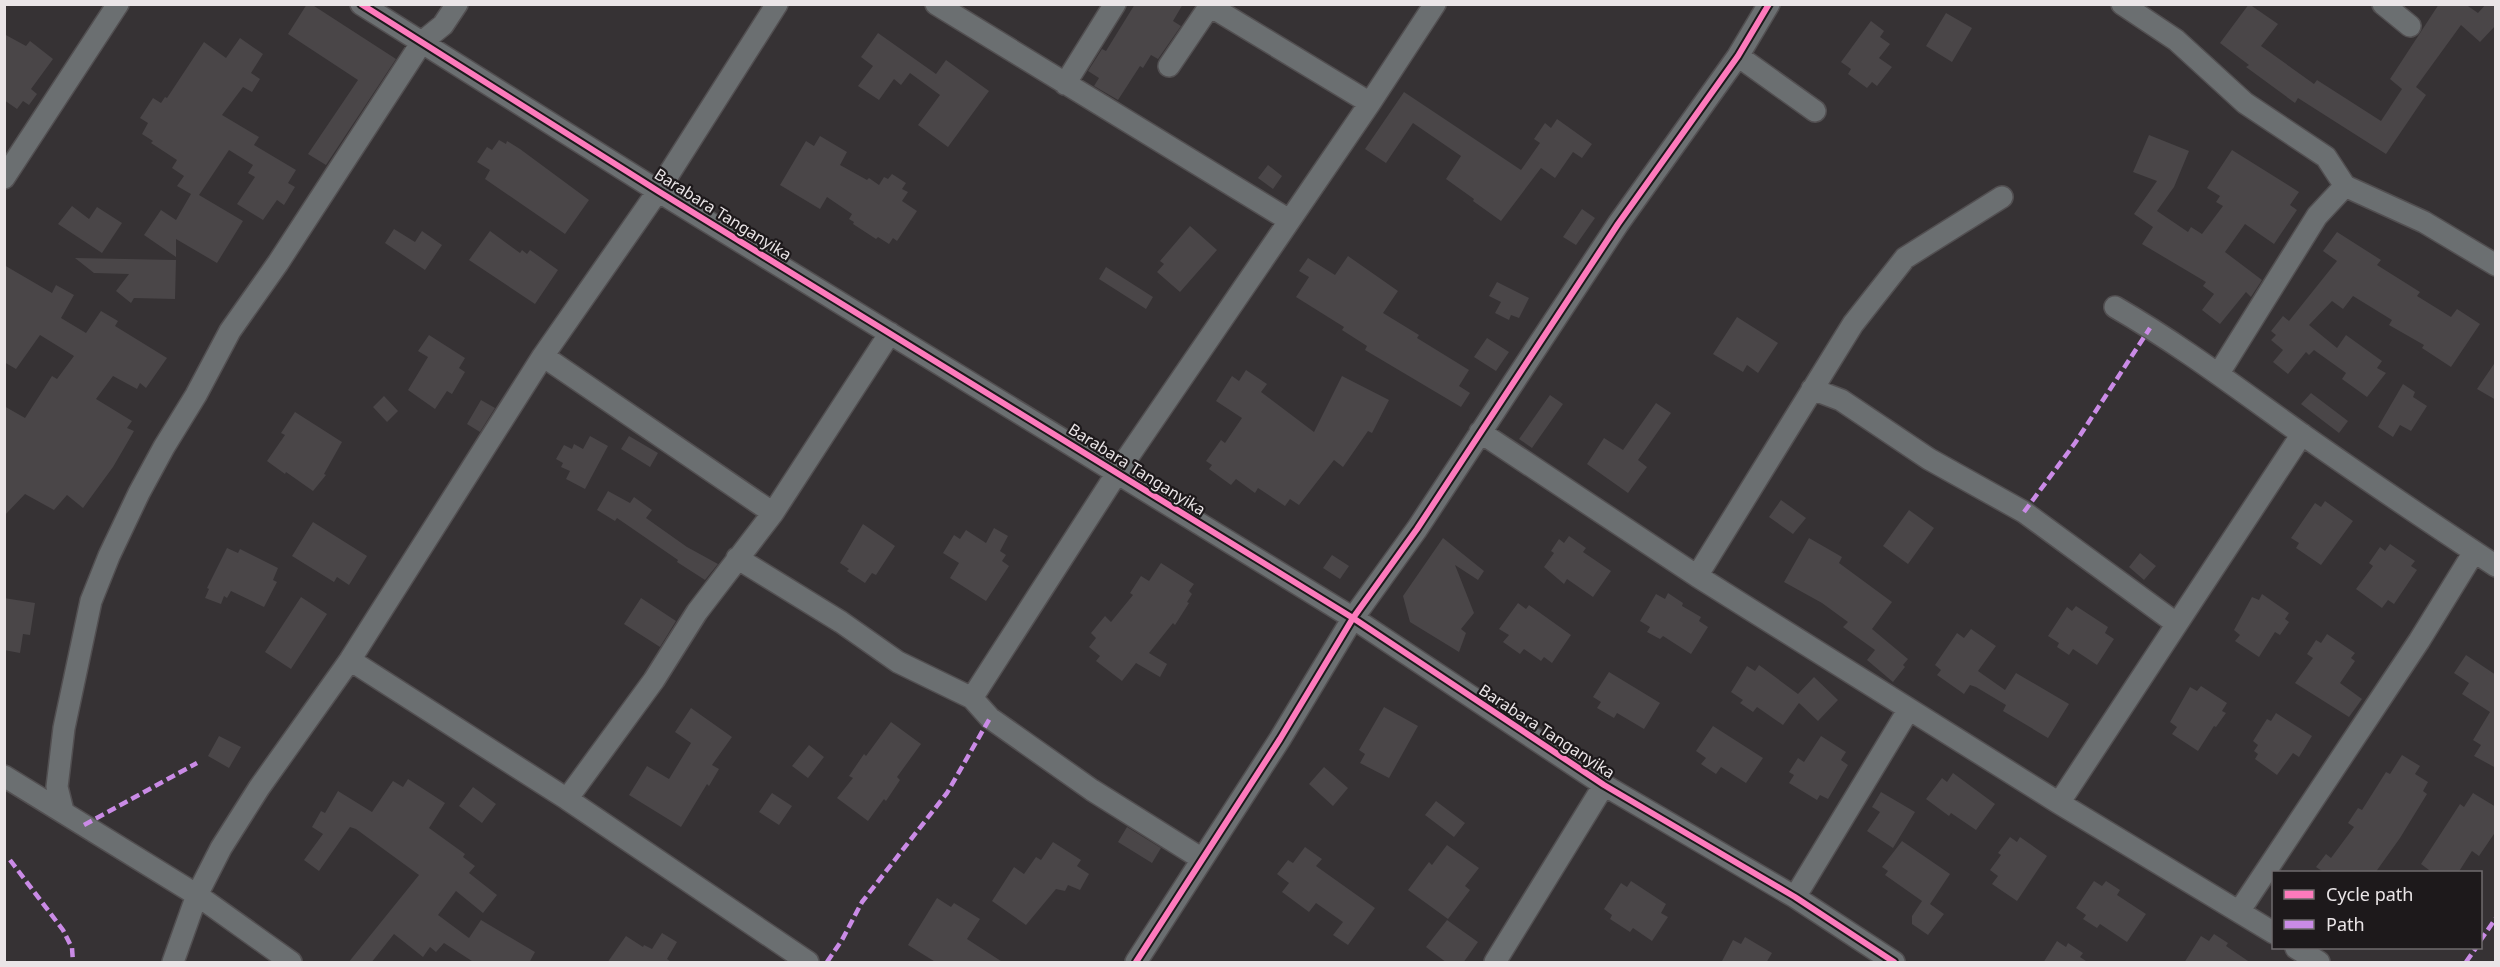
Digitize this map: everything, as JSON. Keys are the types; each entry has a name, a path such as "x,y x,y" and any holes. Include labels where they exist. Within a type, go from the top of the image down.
{"street":[{"path":"4,178 12,152 118,4"},
{"name":"Barabara Tanganyika","path":"361,4 658,191 1353,618 1604,785 1795,897 1894,963"},
{"path":"63,811 57,787 64,728 92,601 108,556 144,484 230,331 278,263 422,42 443,25 456,4"},
{"path":"173,963 197,895 221,848 259,788 350,660 543,356 658,191 777,4"},
{"path":"936,4 1289,220"},
{"path":"1065,84 1115,4"},
{"path":"972,698 1117,473 1435,4"},
{"path":"1136,963 1280,739 1353,618 1417,529 1618,224 1738,56 1769,4"},
{"path":"2122,4 2176,40 2245,103 2326,157 2345,186 2424,222 2496,265"},
{"path":"2383,4 2410,26"},
{"path":"1169,66 1211,5 1370,103"},
{"path":"1738,56 1815,111"},
{"path":"2219,373 2317,216 2345,186"},
{"path":"1697,576 1852,324 1905,258 2002,197"},
{"path":"2115,307 2219,373 2302,434 2496,566"},
{"path":"567,799 654,680 697,612 773,513 890,333"},
{"path":"543,356 773,513"},
{"path":"1812,389 1841,400 1929,459 2024,512 2177,624"},
{"path":"1480,432 1697,576 2059,803 2240,910 2272,932"},
{"path":"2059,803 2302,434"},
{"path":"2240,910 2419,641 2474,552"},
{"path":"737,558 841,622 898,662 972,698 990,718 1092,790 1202,859"},
{"path":"350,660 567,799 808,963"},
{"path":"1795,897 1910,708"},
{"path":"4,776 197,895 291,963"},
{"path":"1495,963 1604,785"},
{"path":"2298,949 2319,963"}],"building":[{"path":"307,4 311,4 396,59 326,165 308,154 358,80 288,34"},
{"path":"1135,4 1183,4 1173,21 1181,26 1158,59 1151,55 1143,68 1140,66 1118,100 1094,86 1099,78 1088,71 1102,49 1106,51"},
{"path":"2249,4 2278,24 2261,46 2314,84 2317,80 2381,121 2402,89 2390,79 2439,4 2465,4 2478,13 2486,4 2496,4 2496,25 2480,42 2461,25 2416,87 2426,95 2386,154 2298,98 2295,103 2246,67 2249,65 2220,43"},
{"path":"1946,13 1972,28 1952,62 1926,46"},
{"path":"1871,21 1884,31 1880,37 1890,44 1879,58 1892,67 1877,86 1872,82 1867,88 1848,74 1851,69 1841,62"},
{"path":"878,33 936,74 946,60 989,91 948,147 918,125 940,95 910,73 901,85 894,79 879,100 858,86 873,66 861,57"},
{"path":"4,34 26,46 30,41 53,59 31,89 37,94 29,105 23,101 17,109 4,100"},
{"path":"240,38 263,54 251,73 260,79 252,92 243,87 222,115 259,137 254,145 296,170 288,183 295,187 284,205 277,200 263,220 237,204 255,177 248,173 253,165 229,150 199,195 243,221 217,263 176,239 176,257 144,235 161,210 176,220 191,194 177,186 184,176 172,168 177,160 151,143 153,141 142,134 148,123 140,118 153,98 161,103 165,97 167,98 204,42 226,58"},
{"path":"1404,92 1521,170 1540,143 1534,139 1545,123 1551,128 1557,119 1592,144 1582,158 1573,152 1555,178 1541,168 1501,221 1446,179 1461,156 1413,123 1386,163 1365,149"},
{"path":"2149,135 2189,151 2174,187 2157,211 2188,232 2191,227 2202,234 2223,206 2216,202 2220,196 2207,188 2232,150 2299,192 2290,205 2297,210 2274,244 2245,224 2225,252 2262,280 2251,297 2246,292 2220,324 2202,310 2214,294 2203,286 2206,282 2142,244 2153,227 2134,214 2157,181 2133,172"},
{"path":"820,136 847,152 840,165 867,180 869,178 879,185 884,177 888,179 892,174 906,183 902,189 908,192 902,201 917,211 897,241 893,238 889,244 878,237 876,239 853,224 854,222 849,219 852,214 827,197 820,209 780,185 806,141 814,146"},
{"path":"499,140 506,144 507,141 520,149 589,200 565,234 485,179 490,170 477,162 487,147 492,150"},
{"path":"1268,165 1282,176 1273,189 1258,178"},
{"path":"72,206 89,219 97,207 122,223 102,253 58,224"},
{"path":"1582,209 1595,218 1576,245 1563,237"},
{"path":"1190,226 1217,250 1180,292 1157,272 1164,264 1160,261"},
{"path":"394,229 415,242 422,231 442,245 425,270 385,243"},
{"path":"490,231 520,253 522,250 527,254 530,250 558,270 535,304 469,260"},
{"path":"2337,232 2381,260 2377,265 2420,292 2417,296 2451,317 2457,309 2480,324 2451,367 2422,348 2424,345 2389,325 2392,320 2353,296 2343,309 2332,301 2309,325 2337,348 2346,335 2382,361 2377,368 2386,373 2367,397 2342,379 2346,373 2314,350 2309,355 2306,352 2288,374 2273,362 2283,350 2271,340 2276,335 2271,331 2283,316 2289,321 2337,261 2323,251"},
{"path":"1348,256 1398,291 1383,313 1419,335 1417,338 1469,370 1459,386 1470,393 1461,407 1365,350 1367,346 1342,330 1344,327 1296,297 1309,277 1299,271 1308,258 1335,275"},
{"path":"75,258 176,260 175,299 134,298 131,303 116,291 129,274 94,273"},
{"path":"4,265 52,293 56,285 74,295 61,318 86,333 101,311 118,321 115,326 167,358 146,388 140,383 137,389 113,376 96,399 132,421 127,428 134,431 113,467 83,508 67,495 54,510 25,494 4,516 4,406 25,418 52,376 57,379 74,356 40,335 16,369 4,362"},
{"path":"1106,267 1153,297 1146,309 1099,279"},
{"path":"1497,282 1529,298 1519,318 1511,315 1509,320 1495,313 1501,302 1489,296"},
{"path":"1737,317 1778,343 1758,373 1747,365 1743,372 1713,354"},
{"path":"429,335 465,358 459,368 465,372 452,394 447,391 435,409 408,390 428,357 418,351"},
{"path":"1487,338 1509,352 1496,371 1474,357"},
{"path":"2496,361 2496,400 2477,389"},
{"path":"1246,370 1267,384 1261,392 1314,432 1342,376 1389,400 1372,433 1368,431 1343,467 1334,460 1299,505 1290,499 1285,506 1258,488 1255,493 1236,479 1231,485 1209,469 1212,465 1206,461 1221,440 1225,443 1242,418 1216,401 1232,376 1239,381"},
{"path":"2403,384 2415,392 2413,397 2427,406 2411,431 2400,425 2393,437 2378,427"},
{"path":"2311,393 2348,421 2339,433 2301,404"},
{"path":"1550,395 1563,404 1532,448 1519,439"},
{"path":"384,396 398,411 387,422 373,407"},
{"path":"481,400 495,408 480,432 467,424"},
{"path":"1656,403 1671,413 1638,460 1647,467 1628,493 1587,464 1604,438 1623,450"},
{"path":"295,412 342,442 324,474 326,475 313,491 267,461 285,435 281,433"},
{"path":"590,436 608,446 585,489 566,479 570,471 561,467 563,463 556,459 564,445 572,449 574,444 583,449"},
{"path":"629,436 658,453 650,467 621,449"},
{"path":"608,491 630,503 634,497 652,510 646,518 687,547 718,564 705,580 617,518 615,521 597,510"},
{"path":"1781,500 1806,518 1793,534 1769,517"},
{"path":"2325,501 2353,521 2321,565 2296,548 2299,543 2291,538 2315,503 2321,507"},
{"path":"1909,510 1934,528 1908,564 1883,546"},
{"path":"313,522 367,556 349,585 337,577 334,582 292,556"},
{"path":"863,524 895,546 876,575 872,573 865,583 847,571 849,569 840,563"},
{"path":"994,528 1008,536 1000,551 1006,555 1002,561 1009,566 986,601 950,578 959,563 943,553 954,535 960,539 966,530 986,543"},
{"path":"1569,536 1586,548 1583,552 1611,571 1593,597 1567,579 1564,584 1544,567 1554,553 1551,551 1559,539 1564,543"},
{"path":"1443,538 1484,571 1478,580 1455,565 1474,613 1461,629 1466,633 1459,652 1410,622 1403,596"},
{"path":"1809,538 1842,557 1839,563 1892,602 1872,629 1908,659 1903,665 1905,667 1893,682 1867,660 1875,650 1843,627 1848,622 1822,603 1784,582"},
{"path":"2390,544 2415,561 2411,566 2417,570 2394,604 2388,600 2382,608 2356,589 2373,566 2369,563 2380,547 2385,551"},
{"path":"227,548 238,553 240,549 278,568 273,580 277,582 264,607 231,591 227,598 224,596 221,604 205,598 209,589 207,588"},
{"path":"2140,553 2156,566 2144,580 2129,567"},
{"path":"1332,555 1349,566 1340,579 1323,568"},
{"path":"1161,563 1194,584 1189,591 1192,594 1175,625 1173,623 1149,653 1167,664 1160,677 1136,663 1122,681 1096,661 1100,656 1089,647 1096,638 1091,633 1105,616 1111,622 1133,595 1130,593 1141,576 1149,581"},
{"path":"1668,593 1683,603 1682,606 1701,617 1699,621 1708,627 1691,654 1663,636 1660,639 1647,632 1650,627 1640,621 1656,594 1665,599"},
{"path":"2262,594 2289,613 2285,619 2289,622 2280,635 2275,632 2259,657 2235,641 2240,635 2234,630 2252,597 2259,600"},
{"path":"301,597 327,614 291,669 265,652"},
{"path":"4,598 35,603 30,635 23,634 20,653 4,650"},
{"path":"641,598 676,621 660,647 624,624"},
{"path":"1518,603 1526,609 1529,605 1571,635 1552,663 1544,657 1541,661 1524,649 1520,654 1503,642 1509,635 1499,629"},
{"path":"2076,606 2108,627 2105,633 2114,639 2097,665 2073,649 2069,655 2057,647 2059,643 2048,636 2067,607 2072,611"},
{"path":"1971,629 1996,646 1978,671 2005,690 2016,673 2069,704 2048,738 2003,711 2006,705 1976,687 1970,685 1964,694 1937,675 1941,670 1935,665 1957,633 1964,638"},
{"path":"2327,634 2355,653 2351,658 2355,661 2340,683 2362,699 2349,717 2295,683 2313,658 2307,654 2316,640 2321,643"},
{"path":"2466,655 2496,675 2496,768 2474,756 2481,745 2473,740 2490,712 2462,694 2469,683 2454,673"},
{"path":"1759,665 1798,694 1814,677 1838,700 1818,721 1799,703 1783,725 1757,707 1753,712 1740,703 1743,700 1731,692 1747,666 1755,671"},
{"path":"1609,672 1660,703 1644,729 1617,713 1614,718 1597,708 1601,702 1593,697"},
{"path":"2201,686 2227,703 2222,711 2226,713 2216,727 2214,726 2198,751 2172,734 2177,727 2170,722 2190,687 2197,691"},
{"path":"1384,707 1418,726 1389,778 1360,763 1365,754 1359,750"},
{"path":"691,708 732,737 712,765 719,769 709,786 707,784 681,827 629,795 647,766 669,779 691,743 675,732"},
{"path":"2276,713 2312,736 2299,757 2293,753 2277,775 2255,759 2258,754 2254,751 2258,745 2253,741 2267,719 2271,721"},
{"path":"891,722 921,744 897,777 900,780 886,801 884,799 868,821 837,798 853,778 849,776 864,754 866,756"},
{"path":"1713,726 1763,758 1746,783 1721,767 1716,774 1701,764 1706,758 1696,751"},
{"path":"219,736 241,747 229,768 208,756"},
{"path":"1821,736 1846,752 1841,760 1848,765 1828,799 1820,795 1817,800 1789,783 1794,775 1789,772 1798,758 1804,762"},
{"path":"809,745 824,757 808,778 792,766"},
{"path":"2402,755 2420,766 2415,774 2428,782 2423,791 2427,794 2376,871 2322,871 2316,867 2326,854 2331,858 2354,827 2348,823 2358,808 2362,810 2386,772 2390,774"},
{"path":"1324,767 1348,788 1333,806 1309,784"},
{"path":"1953,773 1995,804 1976,830 1951,813 1949,816 1926,799 1942,778 1947,782"},
{"path":"408,779 445,803 429,828 465,854 463,857 475,866 469,873 497,895 483,913 456,891 438,915 469,938 481,920 535,952 529,963 475,963 444,943 436,952 430,947 423,957 394,934 371,963 348,963 419,875 350,827 319,871 304,860 323,834 312,827 321,811 325,813 338,791 372,812 393,781 403,787"},
{"path":"473,787 496,804 482,823 459,806"},
{"path":"1881,792 1915,812 1893,848 1867,831 1880,812 1872,807"},
{"path":"772,793 792,806 779,825 759,812"},
{"path":"2473,793 2496,807 2496,831 2479,856 2472,851 2459,871 2430,871 2421,864 2460,804 2464,807"},
{"path":"1436,801 1465,823 1454,837 1425,815"},
{"path":"1127,827 1161,848 1152,863 1118,842"},
{"path":"2010,837 2017,842 2020,837 2047,856 2017,901 1992,884 1998,876 1990,870 2001,855 1998,853"},
{"path":"1902,841 1950,874 1930,904 1944,914 1928,935 1912,924 1912,916 1922,901 1885,875 1888,871 1882,867"},
{"path":"1053,842 1081,860 1077,866 1089,874 1080,890 1068,885 1065,891 1056,889 1026,925 992,901 1014,867 1024,874 1036,857 1041,860"},
{"path":"1447,845 1479,868 1465,886 1470,890 1448,919 1408,890 1429,862 1432,865"},
{"path":"1305,847 1322,859 1316,866 1375,908 1348,945 1333,935 1343,922 1316,903 1309,912 1282,892 1289,883 1277,874 1288,860 1293,863"},
{"path":"1631,881 1666,904 1661,913 1668,917 1652,941 1633,928 1630,932 1610,919 1612,915 1604,909 1621,883 1627,887"},
{"path":"2094,881 2102,886 2106,881 2120,890 2117,895 2146,914 2127,942 2100,924 2097,928 2083,919 2086,915 2076,908"},
{"path":"937,898 951,907 954,903 980,919 967,939 1004,963 937,963 908,945"},
{"path":"1447,920 1478,942 1463,963 1447,963 1426,947"},
{"path":"662,933 677,942 667,959 673,963 607,963 626,936 643,947 644,945 652,949"},
{"path":"2214,934 2228,943 2226,946 2251,963 2184,963 2201,936 2209,941"},
{"path":"1745,937 1772,953 1766,963 1721,963 1733,940 1741,944"},
{"path":"2057,941 2066,947 2068,943 2083,953 2080,957 2089,963 2043,963"}],"marked path":[{"path":"2024,512 2075,443 2150,328"},
{"path":"827,962 842,940 862,902 947,793 990,718"},
{"path":"84,825 197,763"},
{"path":"10,860 63,930 72,948 73,962"},
{"path":"2482,938 2496,918"},
{"path":"2466,962 2475,949"}],"cycle path":[{"path":"361,4 658,191 1353,618 1604,785 1795,897 1894,962"},
{"path":"1136,962 1280,739 1353,618 1417,529 1618,224 1738,56 1769,4"}]}
